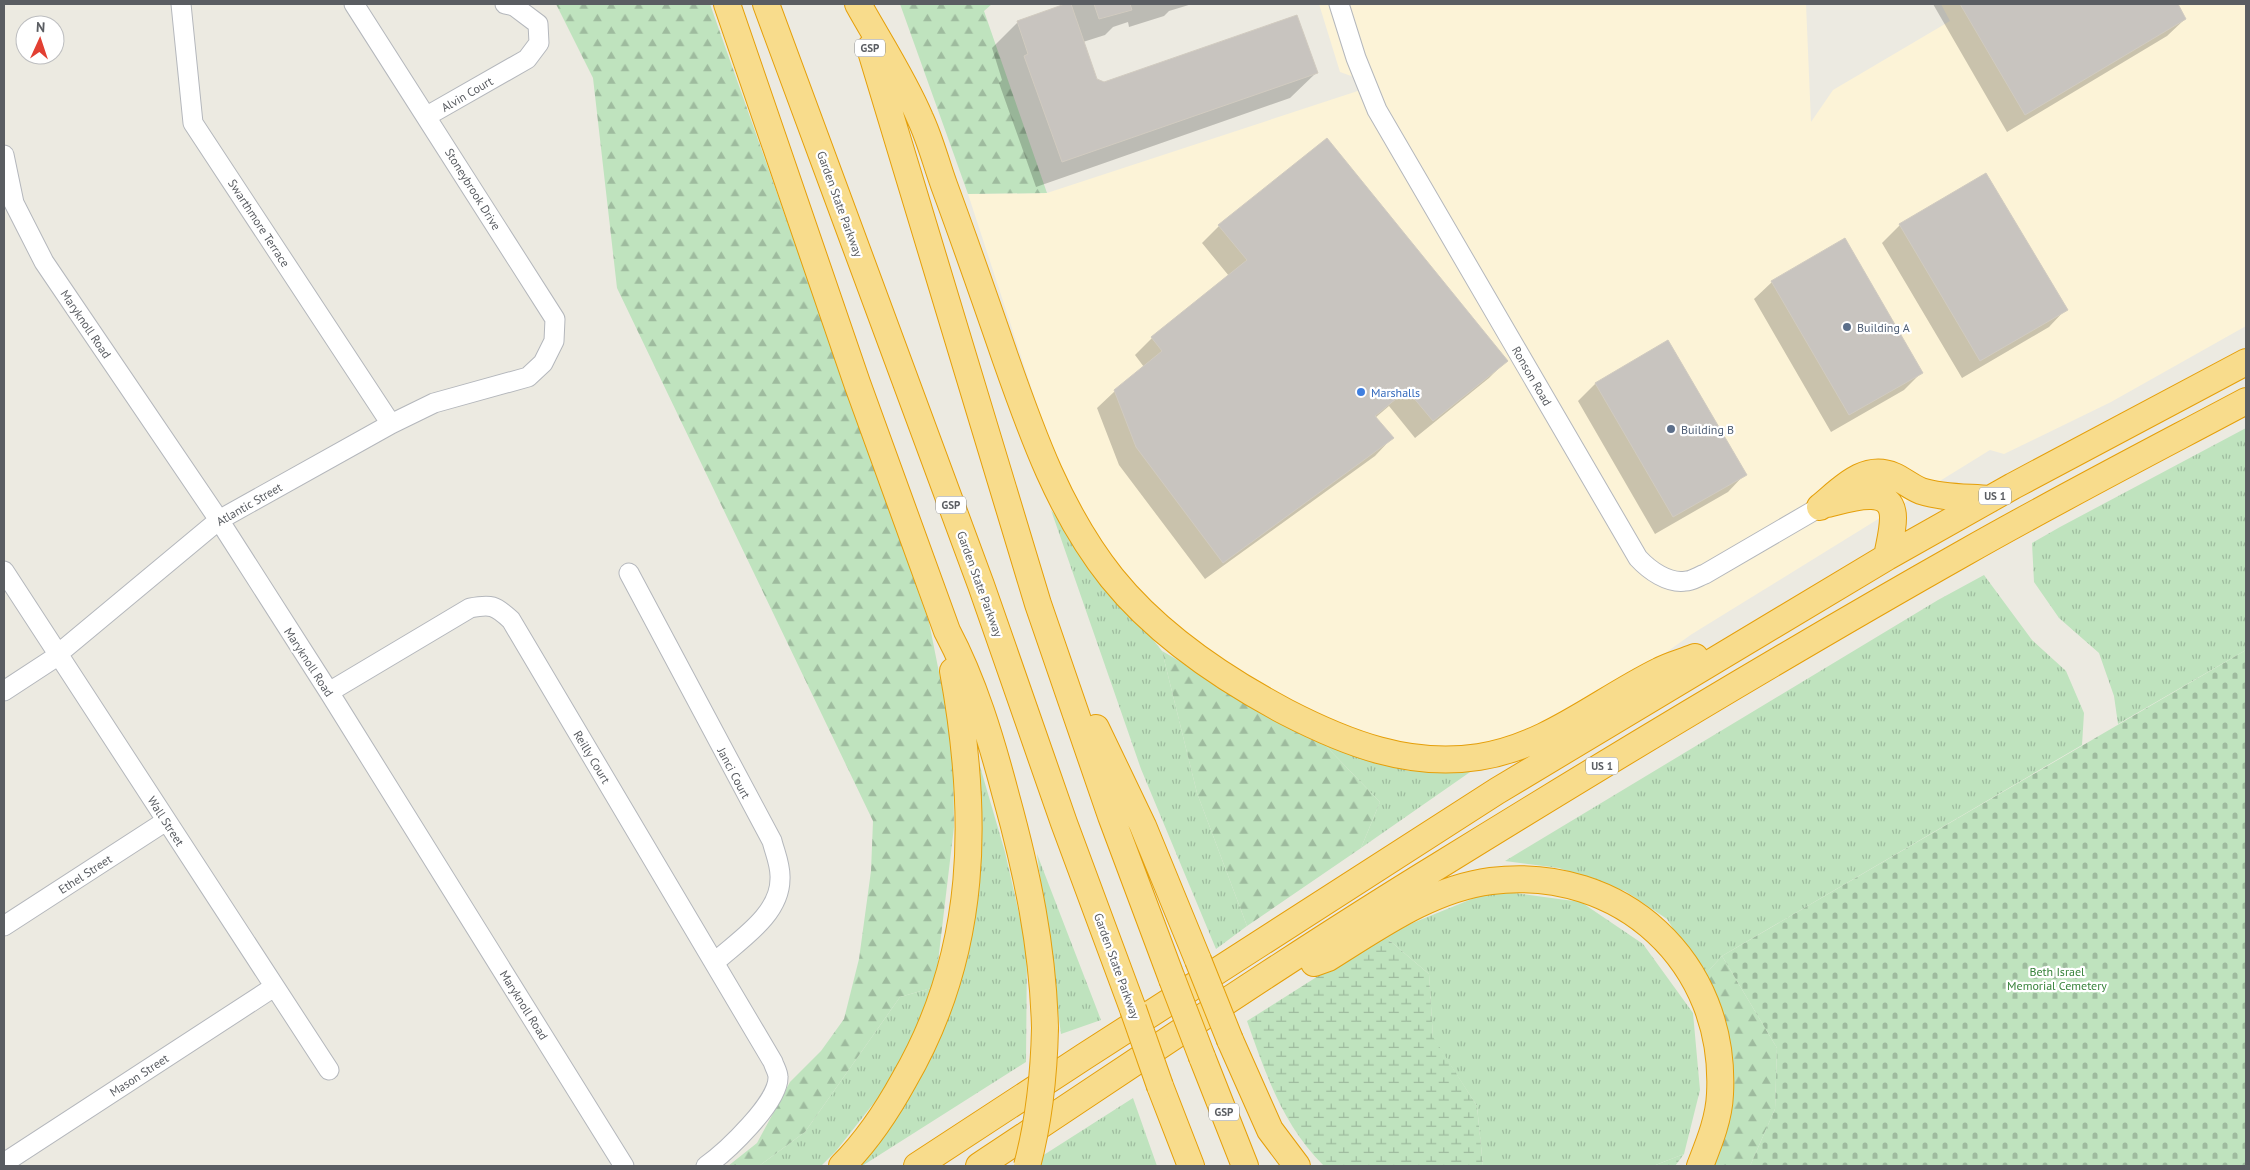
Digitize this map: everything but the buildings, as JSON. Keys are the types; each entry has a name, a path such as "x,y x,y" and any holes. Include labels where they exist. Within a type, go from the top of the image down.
{"highway":[{"path":"727,4 854,374 947,631 960,655 983,717 1024,865 1044,983 1045,1028 1044,1066 1039,1108 1027,1166"},
{"name":"Garden State Parkway","path":"766,4 977,576 1064,824 1191,1166"},
{"path":"857,4 920,117 1025,412 1058,490 1083,535 1112,578 1146,614 1203,660 1267,702 1343,739 1385,753 1404,757 1460,760 1496,754 1536,741 1570,724 1660,670 1748,639"},
{"name":"GSP","path":"857,4 1038,604 1111,816 1245,1166"},
{"name":"US 1","path":"918,1166 1497,790 1886,557 2246,362"},
{"name":"US 1","path":"979,1166 1234,996 1436,867 1755,673 1965,552 2246,401"},
{"path":"1820,507 1852,481 1872,473 1893,476 1930,493 1990,499"},
{"path":"1820,507 1865,496 1876,496 1885,500 1891,508 1893,516 1886,557"},
{"path":"1038,604 1143,826 1230,1040 1270,1130 1297,1166"},
{"path":"842,1166 874,1129 916,1060 945,988 956,948 965,893 970,832 966,753 947,631"},
{"path":"1234,996 1328,958 1406,910 1437,896 1468,886 1491,881 1537,881 1587,890 1608,898 1631,912 1668,942 1695,979 1704,997 1716,1037 1720,1095 1712,1134 1700,1166"}],"street":[{"name":"Swarthmore Terrace","path":"181,4 193,123 391,424"},
{"name":"Stoneybrook Drive","path":"354,4 555,319 554,341 543,363 528,377"},
{"name":"Alvin Court","path":"427,116 528,59 539,43 538,24 514,6 505,4"},
{"name":"Ronson Road","path":"1339,4 1356,58 1378,110 1638,558 1650,570 1662,576 1687,582 1705,574 1820,507"},
{"name":"Maryknoll Road","path":"4,155 14,203 44,262 219,520 329,692 624,1166"},
{"name":"Atlantic Street","path":"4,691 59,655 219,520 391,424 434,403 528,377"},
{"name":"Wall Street","path":"4,571 329,1070"},
{"name":"Janci Court","path":"629,573 772,841 778,862 780,880 776,898 767,915 715,962"},
{"name":"Reilly Court","path":"329,692 470,608 487,604 500,609 511,620 773,1062 778,1076 774,1092 752,1123 734,1143 706,1166"},
{"name":"Ethel Street","path":"4,926 166,821"},
{"name":"Mason Street","path":"4,1163 274,987"}],"shaded area":[{"path":"1319,4 1806,4 1811,122 1833,90 1950,21 1941,4 2246,4 2246,326 2111,402 2004,454 1990,450 1692,634 1609,693 1517,739 1433,748 1377,744 1302,708 1234,668 1169,624 1118,568 1058,469 968,194 1047,193 1376,85 1340,72"}],"green space":[{"path":"556,4 710,4 929,622 953,743 954,827 935,987 900,997 805,1132 759,1166 728,1166 757,1143 790,1082 821,1051 844,1019 859,959 871,871 873,821 617,288 593,78"},
{"path":"900,4 992,4 984,11 1047,193 968,194"},
{"path":"2246,428 2246,650 2118,724 2114,696 2099,653 2059,618 2034,582 2032,543"},
{"path":"1051,510 1162,651 1197,793 1247,926 1216,949 1141,769"},
{"path":"1984,575 2032,640 2066,671 2084,713 2082,745 1722,956 1703,977 1667,919 1625,891 1559,868 1505,861 1938,600"},
{"name":"Beth Israel Memorial Cemetery","path":"2246,650 2246,1166 1750,1166 1775,1109 1777,1048 1722,956"},
{"path":"1162,651 1323,743 1380,802 1361,848 1247,926 1197,793"},
{"path":"1323,743 1409,771 1473,770 1361,848 1380,802"},
{"path":"979,763 1005,852 1027,949 1026,1062 862,1166 852,1166 962,965"},
{"path":"1037,854 1101,1020 1061,1034"},
{"path":"1494,890 1581,902 1643,944 1693,1013 1700,1090 1684,1154 1653,1166 1483,1166 1477,1106 1433,1038 1429,974 1383,935"},
{"path":"1383,935 1429,974 1433,1037 1477,1106 1483,1166 1324,1166 1297,1134 1269,1080 1247,1021"},
{"path":"1722,956 1777,1048 1775,1109 1750,1166 1709,1166 1730,1116 1703,977"},
{"path":"935,987 896,1075 836,1151 821,1166 759,1166 805,1132 900,997"},
{"path":"1133,1098 1157,1166 1037,1166 1039,1158"},
{"path":"1684,1154 1675,1166 1653,1166"}],"place":[{"name":"Building A","path":"1847,327"},
{"name":"Marshalls","path":"1361,392"},
{"name":"Building B","path":"1671,429"}]}
